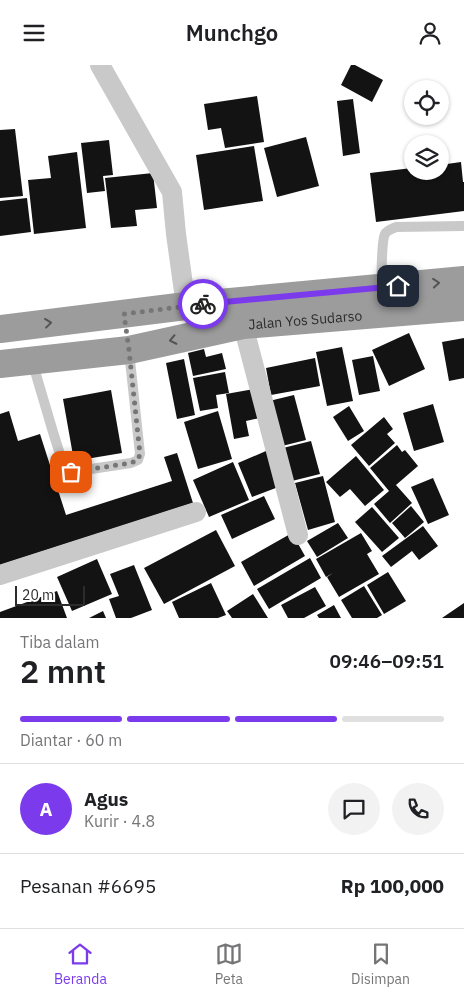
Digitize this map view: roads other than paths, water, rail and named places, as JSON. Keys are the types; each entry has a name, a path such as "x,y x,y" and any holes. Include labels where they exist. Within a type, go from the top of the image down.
{"highway":[{"name":"Jalan Yos Sudarso","path":"0,329 186,306 464,281"},
{"name":"Jalan Yos Sudarso","path":"0,365 129,350 243,325 464,307"},
{"path":"124,314 129,350"}],"street":[{"path":"100,65 172,191 186,306"},
{"path":"243,325 298,535"},
{"path":"0,575 196,512"}],"lane":[{"path":"382,288 383,246 386,233 390,229 396,227 464,226"},
{"path":"32,360 65,470 71,472 131,463 138,460 140,454 129,350"}]}
